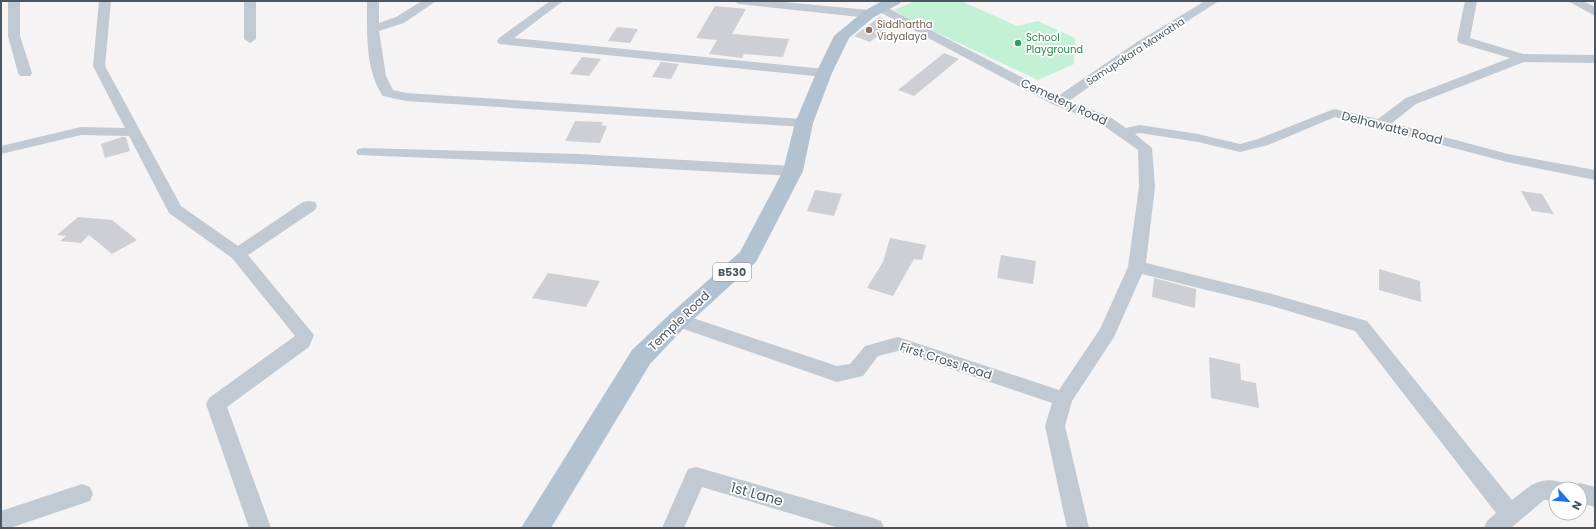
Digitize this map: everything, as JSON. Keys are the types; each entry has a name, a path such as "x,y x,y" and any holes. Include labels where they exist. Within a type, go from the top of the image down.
{"main road":[{"name":"Temple Road","path":"535,528 641,357 678,320 748,257 793,171 804,123 824,73 842,36 880,8"}],"street":[{"path":"14,1 14,36 25,74"},
{"path":"105,1 99,66 175,209 238,254 305,335 302,342 216,404 260,528"},
{"path":"250,1 250,39"},
{"path":"373,1 373,29 379,76 388,93 406,97 804,123"},
{"path":"373,29 400,20 430,1"},
{"path":"557,1 503,41 824,73"},
{"path":"739,1 793,3 831,12 880,8"},
{"name":"Samupakara Mawatha","path":"1059,102 1141,45 1212,1"},
{"path":"1471,1 1463,40 1522,58 1595,59"},
{"path":"1574,1 1595,12"},
{"name":"Cemetery Road","path":"880,8 1059,102 1105,120 1145,148 1147,187 1137,267 1108,332 1063,399 1055,426 1078,528"},
{"path":"1381,124 1411,101 1522,58"},
{"name":"Delhawatte Road","path":"1123,133 1140,129 1198,138 1240,148 1263,142 1334,113 1507,158 1595,175"},
{"path":"1,150 81,131 133,132"},
{"path":"363,152 578,159 793,171"},
{"path":"238,254 309,206"},
{"path":"1137,267 1272,300 1361,326 1503,521 1540,490 1548,490"},
{"name":"First Cross Road","path":"678,320 837,374 856,371 872,351 898,344 1063,399"},
{"name":"1st Lane","path":"673,528 696,476 873,528"},
{"path":"1,521 82,494"}],"green space":[{"name":"School Playground","path":"915,1 961,1 1017,26 1038,21 1075,38 1074,64 1038,80 914,22 894,10"}],"building":[{"path":"715,6 746,9 732,34 789,39 783,57 744,54 742,58 709,54 717,40 696,38"},
{"path":"879,17 894,23 870,42 854,36"},
{"path":"617,27 638,29 630,43 608,41"},
{"path":"944,53 959,59 914,96 898,90"},
{"path":"582,57 601,59 589,76 570,74"},
{"path":"661,62 679,64 671,79 652,77"},
{"path":"575,121 603,122 601,125 607,126 600,143 565,141"},
{"path":"126,137 130,151 105,158 101,144"},
{"path":"815,190 842,194 834,216 807,211"},
{"path":"1521,191 1542,194 1554,214 1532,211"},
{"path":"78,217 112,220 137,240 112,254 89,235 81,243 60,241 66,236 57,235"},
{"path":"890,238 926,245 922,260 914,259 893,296 867,288 883,262"},
{"path":"1001,255 1036,261 1033,284 997,278"},
{"path":"1379,269 1420,281 1421,302 1379,290"},
{"path":"548,273 600,281 586,307 532,298"},
{"path":"1154,278 1196,289 1195,308 1152,297"},
{"path":"1209,357 1240,364 1241,380 1256,383 1259,408 1211,398"}],"place":[{"name":"Siddhartha Vidyalaya","path":"869,30"},
{"name":"School Playground","path":"1018,43"}]}
